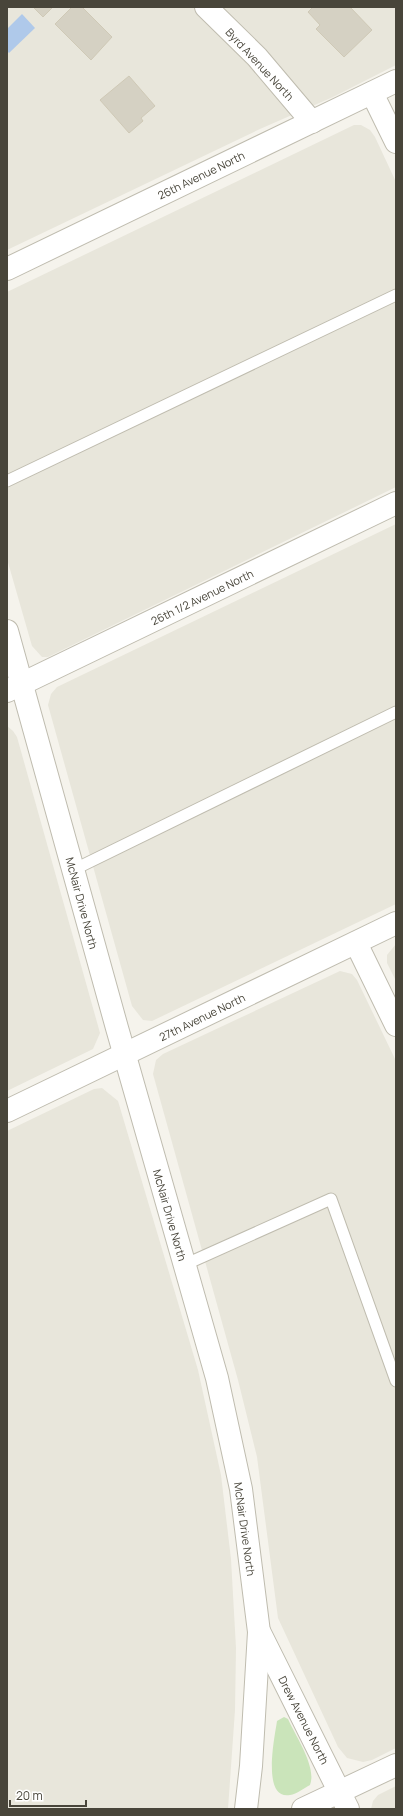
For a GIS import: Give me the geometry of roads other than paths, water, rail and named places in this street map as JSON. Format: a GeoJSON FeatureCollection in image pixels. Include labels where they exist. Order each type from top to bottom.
{"type":"FeatureCollection","features":[{"type":"Feature","properties":{"kind":"street","name":"Byrd Avenue North"},"geometry":{"type":"LineString","coordinates":[[206,7],[257,57],[312,122]]}},
{"type":"Feature","properties":{"kind":"street","name":"26th Avenue North"},"geometry":{"type":"LineString","coordinates":[[7,269],[396,81]]}},
{"type":"Feature","properties":{"kind":"street"},"geometry":{"type":"LineString","coordinates":[[372,93],[396,142]]}},
{"type":"Feature","properties":{"kind":"street","name":"26th 1/2 Avenue North"},"geometry":{"type":"LineString","coordinates":[[14,688],[396,503]]}},
{"type":"Feature","properties":{"kind":"street","name":"McNair Drive North"},"geometry":{"type":"LineString","coordinates":[[7,631],[14,688],[73,870],[184,1266],[217,1378],[241,1489],[260,1632],[251,1766],[246,1809]]}},
{"type":"Feature","properties":{"kind":"street","name":"27th Avenue North"},"geometry":{"type":"LineString","coordinates":[[7,1111],[396,923]]}},
{"type":"Feature","properties":{"kind":"street"},"geometry":{"type":"LineString","coordinates":[[356,943],[396,1025]]}},
{"type":"Feature","properties":{"kind":"street","name":"Drew Avenue North"},"geometry":{"type":"LineString","coordinates":[[260,1632],[344,1800]]}},
{"type":"Feature","properties":{"kind":"street"},"geometry":{"type":"LineString","coordinates":[[303,1809],[344,1800],[396,1765]]}},
{"type":"Feature","properties":{"kind":"lane"},"geometry":{"type":"LineString","coordinates":[[7,481],[396,295]]}},
{"type":"Feature","properties":{"kind":"lane"},"geometry":{"type":"LineString","coordinates":[[73,870],[396,712]]}},
{"type":"Feature","properties":{"kind":"lane"},"geometry":{"type":"LineString","coordinates":[[184,1266],[331,1199],[396,1381]]}},
{"type":"Feature","properties":{"kind":"water"},"geometry":{"type":"Polygon","coordinates":[[[22,14],[35,28],[9,53],[7,51],[7,29],[22,14]]]}}]}
